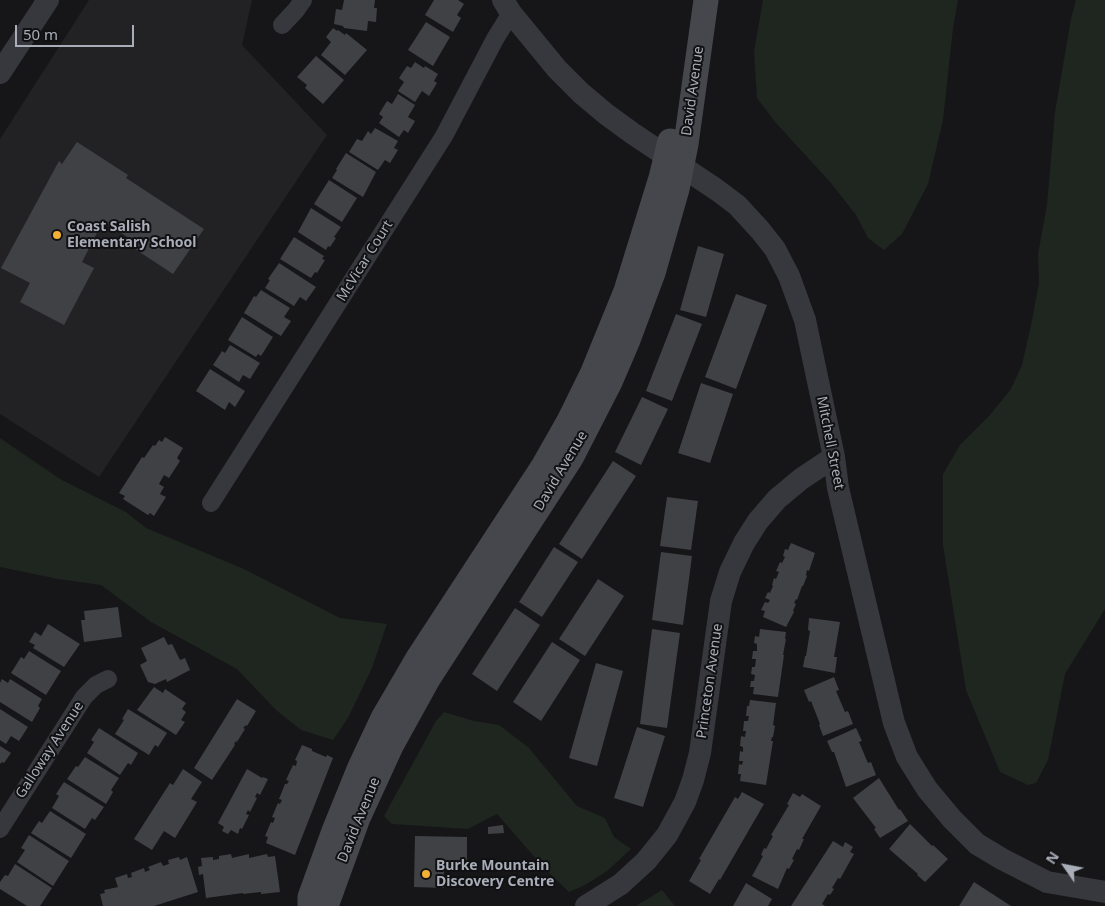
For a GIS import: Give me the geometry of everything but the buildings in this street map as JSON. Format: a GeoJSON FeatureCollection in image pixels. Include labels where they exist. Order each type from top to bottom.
{"type":"FeatureCollection","features":[{"type":"Feature","properties":{"kind":"main road","name":"David Avenue"},"geometry":{"type":"LineString","coordinates":[[326,906],[358,818],[391,746],[428,679],[571,458],[610,382],[628,340],[653,274],[671,212],[690,0]]}},
{"type":"Feature","properties":{"kind":"main road","name":"David Avenue"},"geometry":{"type":"LineString","coordinates":[[310,906],[310,897],[334,831],[360,767],[384,718],[418,658],[544,465],[569,421],[593,372],[626,292],[674,162],[706,0]]}},
{"type":"Feature","properties":{"kind":"street"},"geometry":{"type":"LineString","coordinates":[[0,73],[48,0]]}},
{"type":"Feature","properties":{"kind":"street"},"geometry":{"type":"LineString","coordinates":[[282,25],[303,0]]}},
{"type":"Feature","properties":{"kind":"street","name":"Mitchell Street"},"geometry":{"type":"LineString","coordinates":[[507,7],[557,69],[581,93],[612,119],[737,205],[775,249],[789,276],[805,320],[834,457],[838,488],[894,724],[907,757],[927,789],[952,819],[978,844],[1002,859],[1047,882],[1105,892]]}},
{"type":"Feature","properties":{"kind":"street","name":"McVicar Court"},"geometry":{"type":"LineString","coordinates":[[211,503],[444,136],[495,39],[507,7]]}},
{"type":"Feature","properties":{"kind":"street","name":"Princeton Avenue"},"geometry":{"type":"LineString","coordinates":[[586,906],[620,884],[646,861],[667,835],[685,802],[694,780],[700,753],[721,601],[730,572],[744,543],[758,521],[777,499],[801,479],[834,457]]}},
{"type":"Feature","properties":{"kind":"street","name":"Galloway Avenue"},"geometry":{"type":"LineString","coordinates":[[0,829],[84,697],[96,685],[108,679]]}},
{"type":"Feature","properties":{"kind":"shaded area","name":"Coast Salish Elementary School"},"geometry":{"type":"Polygon","coordinates":[[[89,0],[252,0],[242,45],[327,135],[99,477],[0,414],[0,139],[89,0]]]}},
{"type":"Feature","properties":{"kind":"shaded area"},"geometry":{"type":"Polygon","coordinates":[[[763,0],[958,0],[943,120],[928,184],[902,234],[884,250],[868,238],[856,215],[831,183],[775,122],[757,98],[754,52],[763,0]]]}},
{"type":"Feature","properties":{"kind":"shaded area"},"geometry":{"type":"Polygon","coordinates":[[[1076,0],[1105,0],[1105,609],[1065,674],[1048,760],[1036,783],[1028,785],[1000,772],[966,690],[943,545],[943,474],[960,445],[989,416],[1011,389],[1022,365],[1039,283],[1038,254],[1047,205],[1055,112],[1076,0]]]}},
{"type":"Feature","properties":{"kind":"shaded area"},"geometry":{"type":"Polygon","coordinates":[[[0,438],[60,479],[126,512],[146,528],[244,569],[340,618],[387,624],[372,668],[348,718],[333,740],[301,730],[276,710],[237,669],[151,622],[101,585],[58,579],[0,567],[0,438]]]}},
{"type":"Feature","properties":{"kind":"shaded area"},"geometry":{"type":"Polygon","coordinates":[[[444,712],[474,721],[499,725],[528,747],[577,806],[605,818],[614,837],[631,849],[607,871],[585,885],[569,892],[544,868],[497,814],[468,829],[392,824],[384,816],[436,721],[444,712]]]}},
{"type":"Feature","properties":{"kind":"shaded area"},"geometry":{"type":"Polygon","coordinates":[[[662,890],[675,906],[636,906],[639,904],[662,890]]]}},
{"type":"Feature","properties":{"kind":"place","name":"Coast Salish Elementary School"},"geometry":{"type":"Point","coordinates":[57,235]}},
{"type":"Feature","properties":{"kind":"place","name":"Burke Mountain Discovery Centre"},"geometry":{"type":"Point","coordinates":[426,874]}}]}
